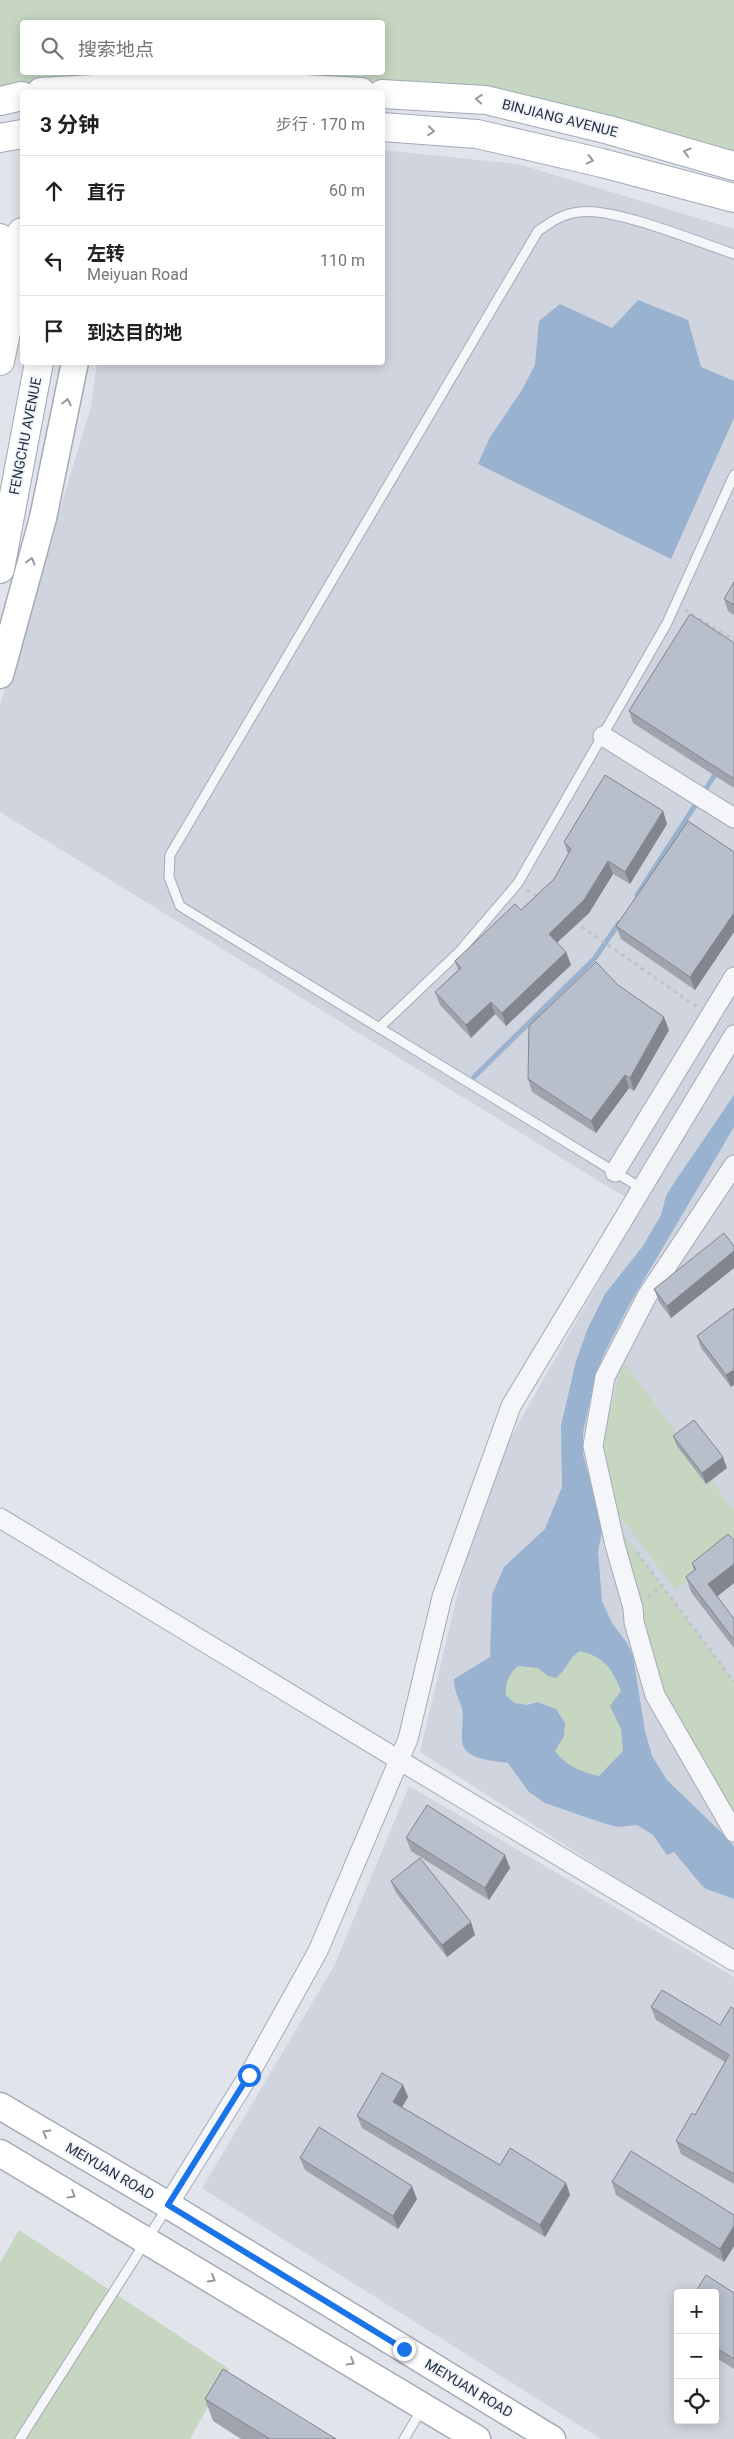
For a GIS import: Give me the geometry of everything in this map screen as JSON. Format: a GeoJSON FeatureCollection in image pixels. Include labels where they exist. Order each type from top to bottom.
{"type":"FeatureCollection","features":[{"type":"Feature","properties":{"kind":"main road"},"geometry":{"type":"LineString","coordinates":[[125,90],[248,86],[323,90]]}},
{"type":"Feature","properties":{"kind":"main road","name":"BINJIANG AVENUE"},"geometry":{"type":"LineString","coordinates":[[385,94],[486,100],[609,130],[734,166]]}},
{"type":"Feature","properties":{"kind":"main road"},"geometry":{"type":"LineString","coordinates":[[0,101],[20,97]]}},
{"type":"Feature","properties":{"kind":"main road"},"geometry":{"type":"LineString","coordinates":[[385,127],[478,134],[602,163],[734,198]]}},
{"type":"Feature","properties":{"kind":"main road"},"geometry":{"type":"LineString","coordinates":[[0,138],[20,134]]}},
{"type":"Feature","properties":{"kind":"main road"},"geometry":{"type":"LineString","coordinates":[[0,238],[16,298]]}},
{"type":"Feature","properties":{"kind":"main road"},"geometry":{"type":"LineString","coordinates":[[0,361],[16,298],[20,254]]}},
{"type":"Feature","properties":{"kind":"main road","name":"FENGCHU AVENUE"},"geometry":{"type":"LineString","coordinates":[[0,569],[38,365]]}},
{"type":"Feature","properties":{"kind":"main road"},"geometry":{"type":"LineString","coordinates":[[0,675],[43,518],[74,365]]}},
{"type":"Feature","properties":{"kind":"main road"},"geometry":{"type":"LineString","coordinates":[[8,646],[12,507]]}},
{"type":"Feature","properties":{"kind":"main road","name":"MEIYUAN ROAD"},"geometry":{"type":"LineString","coordinates":[[0,2106],[168,2205],[552,2439]]}},
{"type":"Feature","properties":{"kind":"main road"},"geometry":{"type":"LineString","coordinates":[[0,2153],[477,2439]]}},
{"type":"Feature","properties":{"kind":"street"},"geometry":{"type":"LineString","coordinates":[[603,736],[734,818]]}},
{"type":"Feature","properties":{"kind":"street"},"geometry":{"type":"LineString","coordinates":[[615,1172],[734,977]]}},
{"type":"Feature","properties":{"kind":"street"},"geometry":{"type":"LineString","coordinates":[[168,2205],[249,2075],[318,1951],[408,1739],[442,1597],[511,1406],[734,1035]]}},
{"type":"Feature","properties":{"kind":"street"},"geometry":{"type":"LineString","coordinates":[[734,1165],[647,1296],[606,1377],[593,1446],[615,1545],[633,1608],[634,1622],[655,1695],[734,1832]]}},
{"type":"Feature","properties":{"kind":"street"},"geometry":{"type":"LineString","coordinates":[[0,1518],[734,1960]]}},
{"type":"Feature","properties":{"kind":"lane"},"geometry":{"type":"LineString","coordinates":[[642,1188],[180,906],[169,877],[170,855],[538,232],[556,218],[580,211],[622,216],[734,254]]}},
{"type":"Feature","properties":{"kind":"lane"},"geometry":{"type":"LineString","coordinates":[[379,1028],[460,951],[518,883],[603,736],[675,604],[734,475]]}},
{"type":"Feature","properties":{"kind":"lane"},"geometry":{"type":"LineString","coordinates":[[20,2439],[148,2240],[168,2205]]}},
{"type":"Feature","properties":{"kind":"lane"},"geometry":{"type":"LineString","coordinates":[[404,2439],[423,2406]]}},
{"type":"Feature","properties":{"kind":"path"},"geometry":{"type":"LineString","coordinates":[[675,604],[734,640]]}},
{"type":"Feature","properties":{"kind":"path"},"geometry":{"type":"LineString","coordinates":[[518,883],[542,899]]}},
{"type":"Feature","properties":{"kind":"path"},"geometry":{"type":"LineString","coordinates":[[572,921],[710,1016]]}},
{"type":"Feature","properties":{"kind":"path"},"geometry":{"type":"LineString","coordinates":[[632,1546],[734,1682]]}},
{"type":"Feature","properties":{"kind":"shaded area"},"geometry":{"type":"Polygon","coordinates":[[[385,150],[518,164],[734,229],[734,1949],[655,1903],[420,1752],[483,1486],[641,1207],[0,812],[0,705],[91,407],[97,365],[385,365],[385,150]]]}},
{"type":"Feature","properties":{"kind":"shaded area"},"geometry":{"type":"Polygon","coordinates":[[[409,1786],[734,1977],[734,2439],[601,2439],[202,2188],[334,1966],[409,1786]]]}},
{"type":"Feature","properties":{"kind":"green space"},"geometry":{"type":"Polygon","coordinates":[[[0,0],[734,0],[734,166],[609,130],[385,94],[385,90],[20,90],[20,101],[0,101],[0,0]]]}},
{"type":"Feature","properties":{"kind":"green space"},"geometry":{"type":"Polygon","coordinates":[[[623,1361],[734,1511],[734,1544],[676,1590],[612,1506],[603,1439],[623,1361]]]}},
{"type":"Feature","properties":{"kind":"green space"},"geometry":{"type":"Polygon","coordinates":[[[608,1514],[734,1682],[734,1832],[655,1695],[608,1514]]]}},
{"type":"Feature","properties":{"kind":"green space"},"geometry":{"type":"Polygon","coordinates":[[[580,1651],[601,1660],[614,1676],[621,1691],[610,1706],[621,1729],[623,1751],[599,1776],[574,1768],[555,1751],[564,1733],[564,1727],[561,1717],[555,1709],[540,1702],[520,1704],[506,1696],[508,1680],[518,1666],[538,1668],[548,1676],[565,1671],[571,1657],[580,1651]]]}},
{"type":"Feature","properties":{"kind":"green space"},"geometry":{"type":"Polygon","coordinates":[[[19,2230],[229,2369],[190,2439],[0,2439],[0,2263],[19,2230]]]}},
{"type":"Feature","properties":{"kind":"water"},"geometry":{"type":"Polygon","coordinates":[[[638,300],[688,320],[701,367],[734,381],[734,418],[671,559],[478,464],[490,437],[522,390],[535,365],[539,321],[560,304],[612,328],[638,300]]]}},
{"type":"Feature","properties":{"kind":"water"},"geometry":{"type":"Polygon","coordinates":[[[734,1095],[734,1127],[629,1305],[603,1356],[595,1378],[583,1433],[583,1455],[599,1513],[602,1532],[598,1551],[602,1601],[612,1623],[627,1643],[633,1656],[645,1731],[652,1756],[667,1780],[734,1847],[734,1899],[704,1888],[674,1852],[667,1855],[653,1835],[637,1825],[618,1827],[545,1803],[529,1792],[508,1763],[480,1758],[468,1752],[462,1741],[462,1709],[454,1683],[454,1679],[490,1657],[492,1595],[504,1567],[545,1529],[562,1487],[561,1426],[576,1361],[588,1328],[605,1294],[643,1246],[661,1215],[666,1196],[734,1095]],[[580,1651],[576,1654],[556,1678],[548,1676],[538,1668],[518,1666],[508,1680],[506,1696],[515,1703],[527,1705],[538,1702],[556,1709],[565,1723],[564,1736],[555,1751],[574,1768],[599,1776],[623,1751],[621,1729],[610,1706],[621,1691],[606,1665],[588,1653],[580,1651]]]}},
{"type":"Feature","properties":{"kind":"building"},"geometry":{"type":"Polygon","coordinates":[[[734,582],[734,605],[724,599],[734,582]]]}},
{"type":"Feature","properties":{"kind":"building"},"geometry":{"type":"Polygon","coordinates":[[[690,614],[734,643],[734,779],[629,711],[690,614]]]}},
{"type":"Feature","properties":{"kind":"building"},"geometry":{"type":"Polygon","coordinates":[[[605,775],[663,811],[625,872],[608,861],[584,900],[549,934],[566,952],[502,1013],[491,1002],[466,1025],[435,992],[461,968],[455,961],[515,904],[521,910],[554,879],[571,849],[564,842],[605,775]]]}},
{"type":"Feature","properties":{"kind":"building"},"geometry":{"type":"Polygon","coordinates":[[[688,821],[734,852],[734,913],[690,977],[616,926],[688,821]]]}},
{"type":"Feature","properties":{"kind":"building"},"geometry":{"type":"Polygon","coordinates":[[[596,962],[618,985],[664,1017],[630,1078],[625,1075],[591,1121],[528,1079],[529,1026],[596,962]]]}},
{"type":"Feature","properties":{"kind":"building"},"geometry":{"type":"Polygon","coordinates":[[[724,1233],[734,1246],[734,1251],[667,1306],[654,1289],[724,1233]]]}},
{"type":"Feature","properties":{"kind":"building"},"geometry":{"type":"Polygon","coordinates":[[[734,1308],[734,1370],[726,1375],[697,1336],[734,1308]]]}},
{"type":"Feature","properties":{"kind":"building"},"geometry":{"type":"Polygon","coordinates":[[[694,1420],[723,1457],[702,1473],[673,1436],[694,1420]]]}},
{"type":"Feature","properties":{"kind":"building"},"geometry":{"type":"Polygon","coordinates":[[[728,1534],[734,1540],[734,1564],[708,1584],[734,1619],[734,1640],[686,1577],[696,1569],[692,1563],[728,1534]]]}},
{"type":"Feature","properties":{"kind":"building"},"geometry":{"type":"Polygon","coordinates":[[[427,1805],[505,1855],[485,1888],[406,1838],[427,1805]]]}},
{"type":"Feature","properties":{"kind":"building"},"geometry":{"type":"Polygon","coordinates":[[[420,1858],[471,1922],[442,1945],[391,1881],[420,1858]]]}},
{"type":"Feature","properties":{"kind":"building"},"geometry":{"type":"Polygon","coordinates":[[[662,1990],[720,2025],[731,2007],[734,2009],[734,2174],[676,2141],[692,2113],[695,2115],[729,2055],[651,2007],[662,1990]]]}},
{"type":"Feature","properties":{"kind":"building"},"geometry":{"type":"Polygon","coordinates":[[[382,2073],[403,2085],[393,2102],[500,2165],[510,2148],[566,2183],[540,2225],[357,2116],[382,2073]]]}},
{"type":"Feature","properties":{"kind":"building"},"geometry":{"type":"Polygon","coordinates":[[[319,2127],[412,2186],[393,2216],[300,2158],[319,2127]]]}},
{"type":"Feature","properties":{"kind":"building"},"geometry":{"type":"Polygon","coordinates":[[[631,2151],[734,2215],[734,2226],[720,2249],[612,2182],[631,2151]]]}},
{"type":"Feature","properties":{"kind":"building"},"geometry":{"type":"Polygon","coordinates":[[[706,2275],[734,2293],[734,2359],[719,2350],[719,2289],[697,2289],[706,2275]]]}},
{"type":"Feature","properties":{"kind":"building"},"geometry":{"type":"Polygon","coordinates":[[[223,2369],[336,2439],[270,2439],[205,2399],[223,2369]]]}},
{"type":"Feature","properties":{"kind":"waterway"},"geometry":{"type":"LineString","coordinates":[[637,895],[718,770]]}},
{"type":"Feature","properties":{"kind":"waterway"},"geometry":{"type":"LineString","coordinates":[[474,1077],[595,958],[619,923]]}},
{"type":"Feature","properties":{"kind":"route"},"geometry":{"type":"LineString","coordinates":[[249,2075],[168,2205],[404,2349]]}}]}
